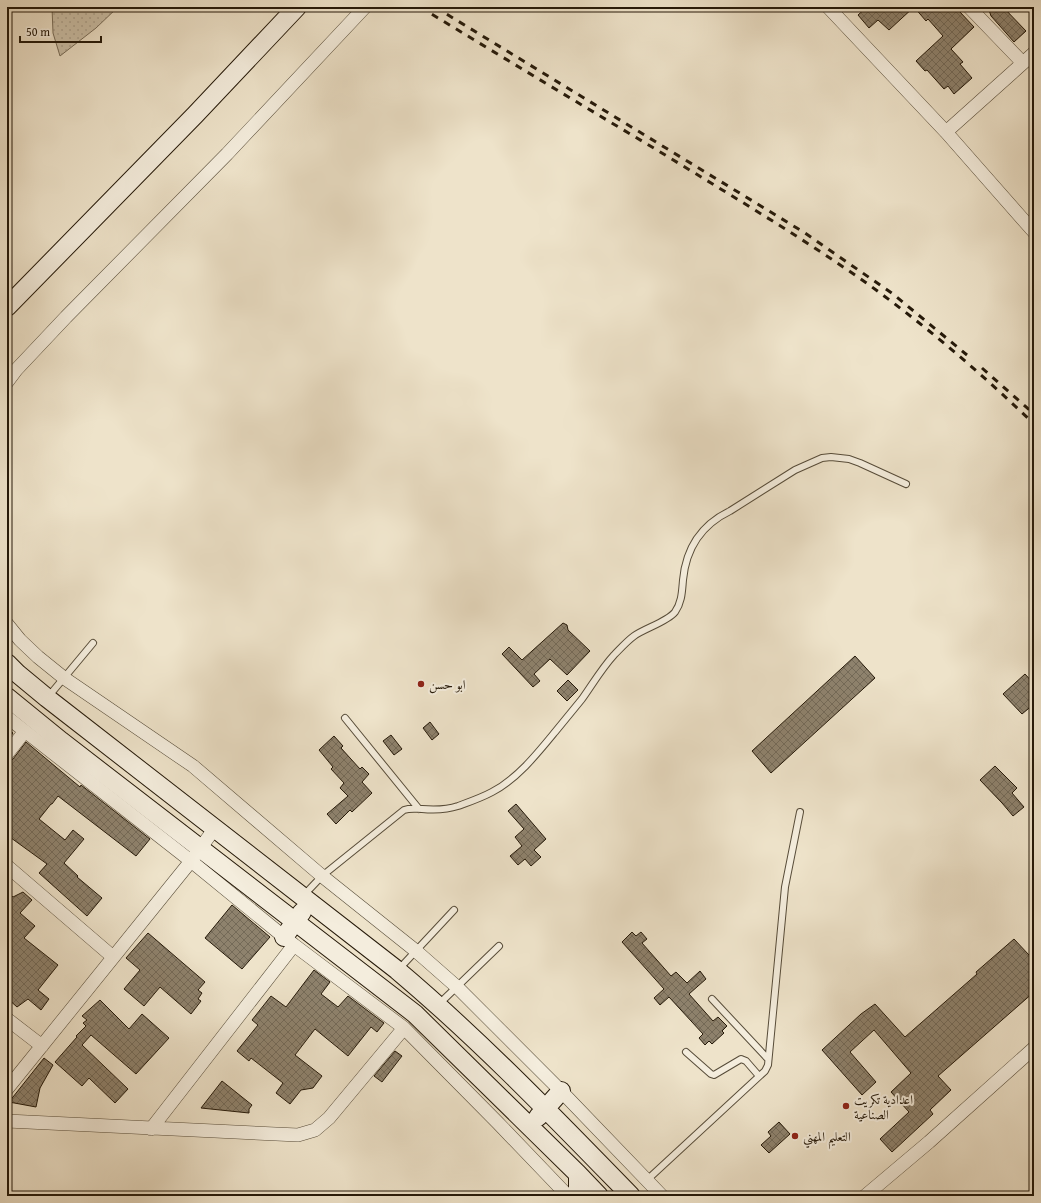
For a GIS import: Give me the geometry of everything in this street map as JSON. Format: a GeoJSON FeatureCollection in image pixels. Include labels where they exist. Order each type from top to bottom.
{"type":"FeatureCollection","features":[{"type":"Feature","properties":{"kind":"main road"},"geometry":{"type":"LineString","coordinates":[[7,307],[195,115],[297,7]]}},
{"type":"Feature","properties":{"kind":"main road"},"geometry":{"type":"LineString","coordinates":[[7,663],[47,698],[398,970],[438,1005],[546,1109],[630,1196]]}},
{"type":"Feature","properties":{"kind":"main road"},"geometry":{"type":"LineString","coordinates":[[7,697],[57,747],[196,855],[295,922],[415,1014],[530,1126],[599,1196]]}},
{"type":"Feature","properties":{"kind":"main road"},"geometry":{"type":"LineString","coordinates":[[57,747],[77,720]]}},
{"type":"Feature","properties":{"kind":"main road"},"geometry":{"type":"LineString","coordinates":[[289,941],[295,922],[306,899]]}},
{"type":"Feature","properties":{"kind":"main road"},"geometry":{"type":"LineString","coordinates":[[530,1126],[561,1091]]}},
{"type":"Feature","properties":{"kind":"main road"},"geometry":{"type":"LineString","coordinates":[[578,1174],[578,1196]]}},
{"type":"Feature","properties":{"kind":"street"},"geometry":{"type":"LineString","coordinates":[[7,382],[16,370],[66,317],[227,154],[365,7]]}},
{"type":"Feature","properties":{"kind":"street"},"geometry":{"type":"LineString","coordinates":[[828,7],[946,132],[1034,232]]}},
{"type":"Feature","properties":{"kind":"street"},"geometry":{"type":"LineString","coordinates":[[969,7],[1023,63]]}},
{"type":"Feature","properties":{"kind":"street"},"geometry":{"type":"LineString","coordinates":[[946,132],[1034,53]]}},
{"type":"Feature","properties":{"kind":"street"},"geometry":{"type":"LineString","coordinates":[[7,624],[20,640],[64,678],[193,766],[322,876],[416,951],[457,987],[561,1091],[662,1196]]}},
{"type":"Feature","properties":{"kind":"street"},"geometry":{"type":"LineString","coordinates":[[7,717],[25,731],[57,747]]}},
{"type":"Feature","properties":{"kind":"street"},"geometry":{"type":"LineString","coordinates":[[7,754],[25,731]]}},
{"type":"Feature","properties":{"kind":"street"},"geometry":{"type":"LineString","coordinates":[[7,1089],[196,855],[215,828]]}},
{"type":"Feature","properties":{"kind":"street"},"geometry":{"type":"LineString","coordinates":[[196,855],[289,941],[404,1028],[568,1196]]}},
{"type":"Feature","properties":{"kind":"street"},"geometry":{"type":"LineString","coordinates":[[7,866],[113,957]]}},
{"type":"Feature","properties":{"kind":"street"},"geometry":{"type":"LineString","coordinates":[[151,1129],[289,941]]}},
{"type":"Feature","properties":{"kind":"street"},"geometry":{"type":"LineString","coordinates":[[7,1019],[42,1046]]}},
{"type":"Feature","properties":{"kind":"street"},"geometry":{"type":"LineString","coordinates":[[7,1121],[298,1135],[315,1130],[330,1118],[404,1028]]}},
{"type":"Feature","properties":{"kind":"street"},"geometry":{"type":"LineString","coordinates":[[865,1196],[929,1142],[1034,1048]]}},
{"type":"Feature","properties":{"kind":"lane"},"geometry":{"type":"LineString","coordinates":[[306,899],[322,876],[404,810],[448,809],[457,807],[492,792],[515,776],[539,751],[577,705],[613,656],[633,636],[667,619],[674,613],[682,598],[685,562],[688,552],[701,533],[712,522],[795,470],[822,458],[831,457],[860,462],[906,484]]}},
{"type":"Feature","properties":{"kind":"lane"},"geometry":{"type":"LineString","coordinates":[[47,698],[93,644]]}},
{"type":"Feature","properties":{"kind":"lane"},"geometry":{"type":"LineString","coordinates":[[345,718],[419,809]]}},
{"type":"Feature","properties":{"kind":"lane"},"geometry":{"type":"LineString","coordinates":[[647,1180],[765,1071],[768,1065],[785,887],[800,812]]}},
{"type":"Feature","properties":{"kind":"lane"},"geometry":{"type":"LineString","coordinates":[[398,970],[454,910]]}},
{"type":"Feature","properties":{"kind":"lane"},"geometry":{"type":"LineString","coordinates":[[438,1005],[499,946]]}},
{"type":"Feature","properties":{"kind":"lane"},"geometry":{"type":"LineString","coordinates":[[712,999],[768,1060]]}},
{"type":"Feature","properties":{"kind":"lane"},"geometry":{"type":"LineString","coordinates":[[686,1052],[714,1075],[741,1059],[746,1061],[759,1076]]}},
{"type":"Feature","properties":{"kind":"shaded area"},"geometry":{"type":"Polygon","coordinates":[[[52,7],[118,7],[96,28],[60,56],[53,33],[52,7]]]}},
{"type":"Feature","properties":{"kind":"building"},"geometry":{"type":"Polygon","coordinates":[[[867,7],[914,7],[889,30],[878,20],[869,28],[858,15],[867,7]]]}},
{"type":"Feature","properties":{"kind":"building"},"geometry":{"type":"Polygon","coordinates":[[[914,7],[961,7],[962,10],[960,12],[974,27],[951,49],[963,62],[960,64],[972,78],[954,94],[948,86],[944,89],[927,70],[925,71],[916,61],[943,36],[928,19],[926,21],[914,7]]]}},
{"type":"Feature","properties":{"kind":"building"},"geometry":{"type":"Polygon","coordinates":[[[988,7],[1003,7],[1026,31],[1014,42],[991,16],[988,7]]]}},
{"type":"Feature","properties":{"kind":"building"},"geometry":{"type":"Polygon","coordinates":[[[563,623],[567,625],[568,630],[590,651],[567,675],[550,659],[534,674],[540,681],[533,687],[502,654],[509,647],[522,660],[563,623]]]}},
{"type":"Feature","properties":{"kind":"building"},"geometry":{"type":"Polygon","coordinates":[[[855,656],[875,678],[771,773],[752,751],[855,656]]]}},
{"type":"Feature","properties":{"kind":"building"},"geometry":{"type":"Polygon","coordinates":[[[1025,674],[1034,684],[1034,697],[1030,700],[1034,704],[1022,714],[1003,694],[1025,674]]]}},
{"type":"Feature","properties":{"kind":"building"},"geometry":{"type":"Polygon","coordinates":[[[568,680],[578,690],[567,701],[557,691],[568,680]]]}},
{"type":"Feature","properties":{"kind":"building"},"geometry":{"type":"Polygon","coordinates":[[[430,722],[439,734],[432,740],[423,728],[430,722]]]}},
{"type":"Feature","properties":{"kind":"building"},"geometry":{"type":"Polygon","coordinates":[[[7,728],[13,733],[7,741],[7,728]]]}},
{"type":"Feature","properties":{"kind":"building"},"geometry":{"type":"Polygon","coordinates":[[[391,735],[402,749],[394,755],[383,741],[391,735]]]}},
{"type":"Feature","properties":{"kind":"building"},"geometry":{"type":"Polygon","coordinates":[[[334,736],[343,746],[341,748],[360,769],[362,767],[369,774],[362,782],[372,793],[352,812],[350,810],[336,824],[327,814],[348,796],[340,788],[344,783],[331,769],[333,767],[319,750],[334,736]]]}},
{"type":"Feature","properties":{"kind":"building"},"geometry":{"type":"Polygon","coordinates":[[[26,742],[80,787],[81,785],[150,839],[136,856],[58,796],[51,804],[39,819],[65,840],[73,830],[84,839],[64,863],[78,876],[77,877],[102,898],[87,916],[39,873],[47,864],[7,835],[7,762],[13,759],[26,742]]]}},
{"type":"Feature","properties":{"kind":"building"},"geometry":{"type":"Polygon","coordinates":[[[995,766],[1017,788],[1012,793],[1024,807],[1013,816],[980,780],[995,766]]]}},
{"type":"Feature","properties":{"kind":"building"},"geometry":{"type":"Polygon","coordinates":[[[516,804],[546,839],[534,850],[541,857],[531,866],[525,859],[518,865],[510,856],[522,846],[515,837],[524,829],[508,811],[516,804]]]}},
{"type":"Feature","properties":{"kind":"building"},"geometry":{"type":"Polygon","coordinates":[[[7,892],[13,897],[23,892],[32,900],[20,913],[35,926],[24,938],[58,965],[38,990],[49,999],[41,1010],[28,999],[17,1007],[7,998],[7,892]]]}},
{"type":"Feature","properties":{"kind":"building"},"geometry":{"type":"Polygon","coordinates":[[[232,905],[270,937],[242,969],[205,938],[232,905]]]}},
{"type":"Feature","properties":{"kind":"building"},"geometry":{"type":"Polygon","coordinates":[[[632,932],[636,936],[641,932],[647,939],[642,943],[671,976],[676,972],[687,983],[700,971],[706,979],[689,994],[713,1021],[718,1017],[727,1026],[722,1031],[724,1033],[712,1044],[709,1041],[705,1045],[699,1038],[703,1034],[669,997],[660,1005],[654,998],[664,989],[622,942],[632,932]]]}},
{"type":"Feature","properties":{"kind":"building"},"geometry":{"type":"Polygon","coordinates":[[[148,933],[205,982],[198,990],[202,993],[198,999],[201,1001],[191,1014],[160,987],[144,1006],[124,989],[140,970],[126,958],[148,933]]]}},
{"type":"Feature","properties":{"kind":"building"},"geometry":{"type":"Polygon","coordinates":[[[1014,939],[1029,955],[1034,950],[1034,992],[938,1076],[951,1090],[930,1110],[933,1114],[892,1152],[880,1139],[909,1112],[891,1092],[911,1073],[874,1030],[850,1052],[876,1082],[862,1095],[822,1050],[861,1014],[875,1004],[905,1037],[977,974],[976,972],[1014,939]]]}},
{"type":"Feature","properties":{"kind":"building"},"geometry":{"type":"Polygon","coordinates":[[[314,970],[330,982],[321,994],[338,1007],[348,996],[384,1023],[377,1032],[371,1027],[348,1056],[315,1029],[295,1055],[322,1076],[313,1088],[301,1090],[290,1104],[276,1093],[283,1083],[251,1058],[249,1061],[237,1051],[258,1025],[252,1020],[271,996],[286,1007],[314,970]]]}},
{"type":"Feature","properties":{"kind":"building"},"geometry":{"type":"Polygon","coordinates":[[[100,1000],[129,1029],[142,1014],[169,1038],[136,1074],[91,1035],[82,1045],[128,1089],[115,1103],[89,1078],[82,1086],[55,1062],[86,1026],[83,1023],[87,1020],[82,1016],[100,1000]]]}},
{"type":"Feature","properties":{"kind":"building"},"geometry":{"type":"Polygon","coordinates":[[[395,1051],[402,1056],[382,1082],[374,1076],[395,1051]]]}},
{"type":"Feature","properties":{"kind":"building"},"geometry":{"type":"Polygon","coordinates":[[[44,1058],[53,1065],[40,1088],[36,1107],[9,1102],[44,1058]]]}},
{"type":"Feature","properties":{"kind":"building"},"geometry":{"type":"Polygon","coordinates":[[[222,1081],[252,1105],[249,1109],[249,1113],[201,1108],[222,1081]]]}},
{"type":"Feature","properties":{"kind":"building"},"geometry":{"type":"Polygon","coordinates":[[[779,1122],[790,1134],[769,1153],[761,1145],[771,1136],[768,1132],[779,1122]]]}},
{"type":"Feature","properties":{"kind":"railway"},"geometry":{"type":"LineString","coordinates":[[420,7],[736,198],[840,265],[887,298],[931,332],[994,386],[1034,424]]}},
{"type":"Feature","properties":{"kind":"railway"},"geometry":{"type":"LineString","coordinates":[[435,7],[805,233],[893,294],[967,355]]}},
{"type":"Feature","properties":{"kind":"railway"},"geometry":{"type":"LineString","coordinates":[[982,368],[1034,414]]}},
{"type":"Feature","properties":{"kind":"place","name":"ابو حسن"},"geometry":{"type":"Point","coordinates":[421,684]}},
{"type":"Feature","properties":{"kind":"place","name":"اعدادية تكريت الصناعية"},"geometry":{"type":"Point","coordinates":[846,1106]}},
{"type":"Feature","properties":{"kind":"place","name":"التعليم المهني"},"geometry":{"type":"Point","coordinates":[795,1136]}}]}
